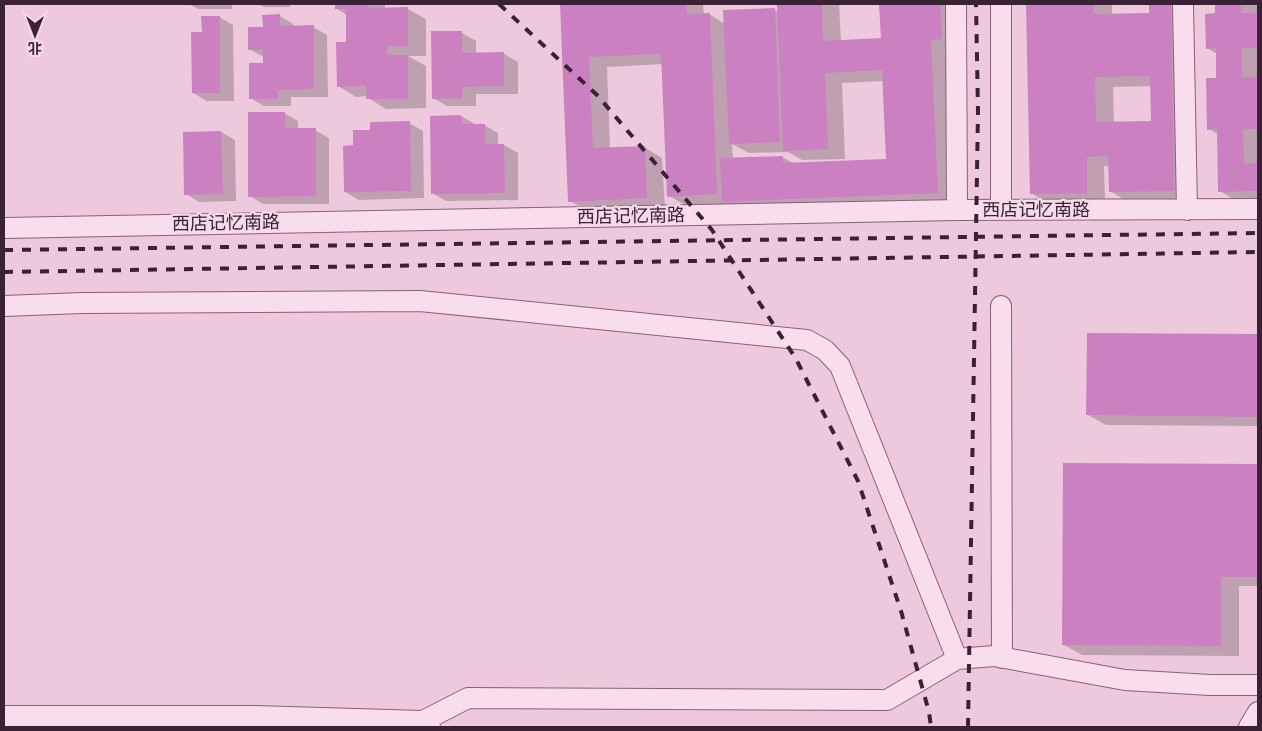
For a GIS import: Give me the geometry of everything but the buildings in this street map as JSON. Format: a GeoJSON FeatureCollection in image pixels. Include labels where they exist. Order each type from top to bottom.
{"type":"FeatureCollection","features":[{"type":"Feature","properties":{"kind":"street"},"geometry":{"type":"LineString","coordinates":[[956,4],[957,210]]}},
{"type":"Feature","properties":{"kind":"street"},"geometry":{"type":"LineString","coordinates":[[1001,4],[1002,209]]}},
{"type":"Feature","properties":{"kind":"street"},"geometry":{"type":"LineString","coordinates":[[1183,4],[1186,210]]}},
{"type":"Feature","properties":{"kind":"street","name":"西店记忆南路"},"geometry":{"type":"LineString","coordinates":[[4,228],[1002,209],[1258,210]]}},
{"type":"Feature","properties":{"kind":"street"},"geometry":{"type":"LineString","coordinates":[[4,306],[82,303],[420,301],[807,340],[825,350],[840,366],[957,660]]}},
{"type":"Feature","properties":{"kind":"street"},"geometry":{"type":"LineString","coordinates":[[1001,306],[1002,658]]}},
{"type":"Feature","properties":{"kind":"street"},"geometry":{"type":"LineString","coordinates":[[4,716],[426,724],[468,698],[887,700],[957,660],[994,656],[1125,680],[1210,685],[1258,685]]}},
{"type":"Feature","properties":{"kind":"street"},"geometry":{"type":"LineString","coordinates":[[1249,727],[1258,712]]}},
{"type":"Feature","properties":{"kind":"railway"},"geometry":{"type":"LineString","coordinates":[[499,4],[597,95],[712,230],[796,359],[858,481],[901,611],[929,712],[931,727]]}},
{"type":"Feature","properties":{"kind":"railway"},"geometry":{"type":"LineString","coordinates":[[968,727],[978,111],[976,4]]}},
{"type":"Feature","properties":{"kind":"railway"},"geometry":{"type":"LineString","coordinates":[[4,250],[1258,233]]}},
{"type":"Feature","properties":{"kind":"railway"},"geometry":{"type":"LineString","coordinates":[[4,272],[1258,252]]}}]}
